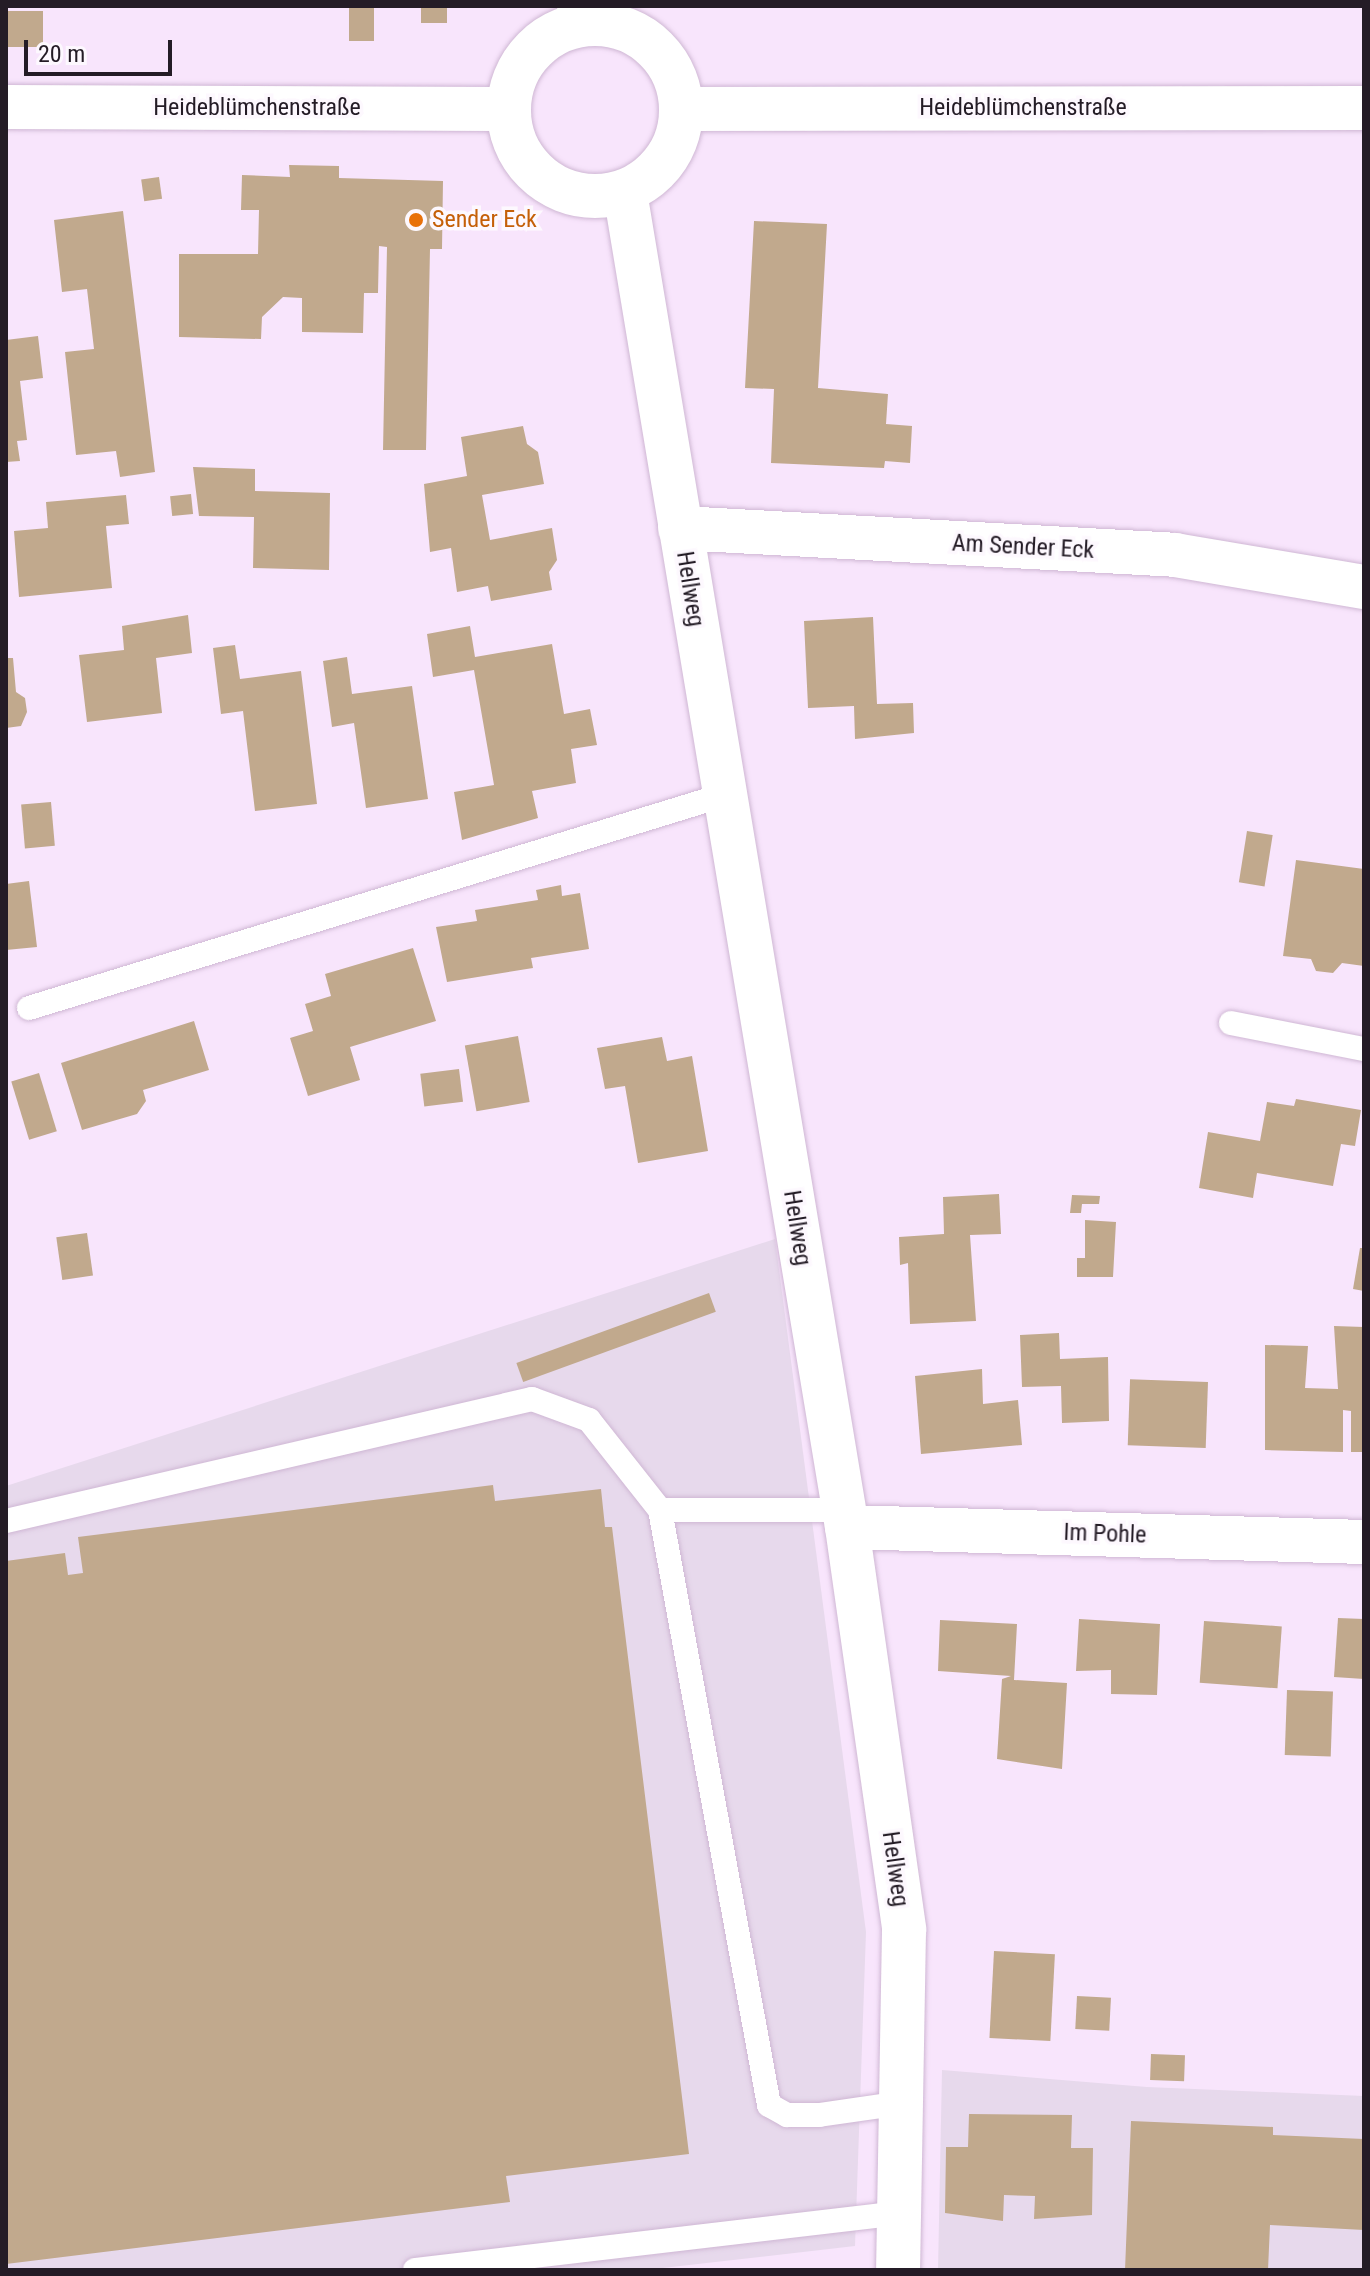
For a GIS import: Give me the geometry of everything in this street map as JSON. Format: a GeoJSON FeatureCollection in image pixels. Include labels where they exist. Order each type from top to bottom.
{"type":"FeatureCollection","features":[{"type":"Feature","properties":{"kind":"street"},"geometry":{"type":"LineString","coordinates":[[580,15],[639,35],[662,54],[677,79],[683,109],[679,135],[667,159],[648,179],[625,192],[597,197],[570,193],[545,181],[525,161],[513,137],[508,109],[515,80],[530,54],[580,15]]}},
{"type":"Feature","properties":{"kind":"street","name":"Heideblümchenstraße"},"geometry":{"type":"LineString","coordinates":[[6,107],[508,109]]}},
{"type":"Feature","properties":{"kind":"street","name":"Heideblümchenstraße"},"geometry":{"type":"LineString","coordinates":[[683,109],[1364,108]]}},
{"type":"Feature","properties":{"kind":"street","name":"Hellweg"},"geometry":{"type":"LineString","coordinates":[[625,192],[845,1519],[904,1930],[898,2270]]}},
{"type":"Feature","properties":{"kind":"street","name":"Am Sender Eck"},"geometry":{"type":"LineString","coordinates":[[680,528],[1175,555],[1364,587]]}},
{"type":"Feature","properties":{"kind":"street","name":"Im Pohle"},"geometry":{"type":"LineString","coordinates":[[845,1519],[1364,1542]]}},
{"type":"Feature","properties":{"kind":"lane"},"geometry":{"type":"LineString","coordinates":[[29,1008],[724,795]]}},
{"type":"Feature","properties":{"kind":"lane"},"geometry":{"type":"LineString","coordinates":[[1231,1023],[1364,1049]]}},
{"type":"Feature","properties":{"kind":"lane"},"geometry":{"type":"LineString","coordinates":[[6,1521],[532,1399],[589,1420],[660,1510],[769,2105],[787,2115],[819,2115],[901,2103]]}},
{"type":"Feature","properties":{"kind":"lane"},"geometry":{"type":"LineString","coordinates":[[660,1510],[845,1519]]}},
{"type":"Feature","properties":{"kind":"lane"},"geometry":{"type":"LineString","coordinates":[[415,2270],[899,2213]]}},
{"type":"Feature","properties":{"kind":"shaded area"},"geometry":{"type":"Polygon","coordinates":[[[775,1239],[866,1932],[855,2246],[645,2270],[6,2270],[6,1486],[775,1239]]]}},
{"type":"Feature","properties":{"kind":"shaded area"},"geometry":{"type":"Polygon","coordinates":[[[942,2070],[1147,2087],[1364,2096],[1364,2270],[938,2270],[942,2070]]]}},
{"type":"Feature","properties":{"kind":"building"},"geometry":{"type":"Polygon","coordinates":[[[349,6],[374,6],[374,41],[349,41],[349,6]]]}},
{"type":"Feature","properties":{"kind":"building"},"geometry":{"type":"Polygon","coordinates":[[[421,6],[447,6],[447,23],[421,23],[421,6]]]}},
{"type":"Feature","properties":{"kind":"building"},"geometry":{"type":"Polygon","coordinates":[[[6,11],[43,11],[43,47],[6,47],[6,11]]]}},
{"type":"Feature","properties":{"kind":"building"},"geometry":{"type":"Polygon","coordinates":[[[289,165],[339,166],[339,178],[443,181],[442,249],[430,249],[426,450],[383,450],[387,247],[379,246],[378,293],[364,293],[363,333],[302,332],[302,298],[283,297],[262,317],[261,339],[179,337],[179,254],[258,254],[259,210],[241,210],[242,175],[290,177],[289,165]]]}},
{"type":"Feature","properties":{"kind":"building"},"geometry":{"type":"Polygon","coordinates":[[[159,177],[162,199],[144,201],[141,180],[159,177]]]}},
{"type":"Feature","properties":{"kind":"building"},"geometry":{"type":"Polygon","coordinates":[[[123,211],[155,472],[120,477],[116,451],[76,455],[65,352],[94,349],[87,289],[62,292],[54,220],[123,211]]]}},
{"type":"Feature","properties":{"kind":"building"},"geometry":{"type":"Polygon","coordinates":[[[754,221],[827,224],[818,388],[888,394],[886,424],[912,426],[910,463],[885,461],[884,468],[771,463],[774,389],[745,388],[754,221]]]}},
{"type":"Feature","properties":{"kind":"building"},"geometry":{"type":"Polygon","coordinates":[[[38,336],[43,378],[20,381],[27,440],[17,441],[20,461],[6,462],[6,340],[38,336]]]}},
{"type":"Feature","properties":{"kind":"building"},"geometry":{"type":"Polygon","coordinates":[[[523,426],[527,444],[538,452],[544,484],[482,495],[490,540],[552,528],[557,560],[549,572],[552,590],[491,601],[488,586],[457,592],[451,548],[430,552],[424,484],[467,476],[461,437],[523,426]]]}},
{"type":"Feature","properties":{"kind":"building"},"geometry":{"type":"Polygon","coordinates":[[[193,467],[255,469],[255,491],[330,493],[329,570],[253,568],[254,517],[199,516],[193,467]]]}},
{"type":"Feature","properties":{"kind":"building"},"geometry":{"type":"Polygon","coordinates":[[[191,494],[193,514],[172,516],[170,496],[191,494]]]}},
{"type":"Feature","properties":{"kind":"building"},"geometry":{"type":"Polygon","coordinates":[[[126,495],[129,524],[106,526],[112,588],[19,597],[14,531],[48,528],[46,502],[126,495]]]}},
{"type":"Feature","properties":{"kind":"building"},"geometry":{"type":"Polygon","coordinates":[[[188,615],[192,653],[156,658],[162,713],[87,722],[79,655],[124,650],[122,626],[188,615]]]}},
{"type":"Feature","properties":{"kind":"building"},"geometry":{"type":"Polygon","coordinates":[[[873,617],[877,704],[913,703],[914,733],[855,739],[854,706],[808,708],[804,621],[873,617]]]}},
{"type":"Feature","properties":{"kind":"building"},"geometry":{"type":"Polygon","coordinates":[[[470,626],[475,657],[552,644],[564,714],[590,709],[597,745],[571,749],[576,783],[532,791],[538,818],[462,840],[454,792],[494,785],[474,670],[433,677],[427,634],[470,626]]]}},
{"type":"Feature","properties":{"kind":"building"},"geometry":{"type":"Polygon","coordinates":[[[235,645],[240,679],[301,671],[317,804],[255,811],[243,711],[221,714],[213,648],[235,645]]]}},
{"type":"Feature","properties":{"kind":"building"},"geometry":{"type":"Polygon","coordinates":[[[347,657],[352,694],[412,686],[428,799],[366,808],[354,723],[332,727],[323,661],[347,657]]]}},
{"type":"Feature","properties":{"kind":"building"},"geometry":{"type":"Polygon","coordinates":[[[6,658],[13,658],[16,692],[25,698],[27,712],[21,726],[6,728],[6,658]]]}},
{"type":"Feature","properties":{"kind":"building"},"geometry":{"type":"Polygon","coordinates":[[[51,802],[55,846],[25,848],[21,805],[51,802]]]}},
{"type":"Feature","properties":{"kind":"building"},"geometry":{"type":"Polygon","coordinates":[[[1247,831],[1273,835],[1265,886],[1239,882],[1247,831]]]}},
{"type":"Feature","properties":{"kind":"building"},"geometry":{"type":"Polygon","coordinates":[[[1296,860],[1364,869],[1364,966],[1342,963],[1333,973],[1316,971],[1311,959],[1283,956],[1296,860]]]}},
{"type":"Feature","properties":{"kind":"building"},"geometry":{"type":"Polygon","coordinates":[[[29,881],[37,947],[6,950],[6,884],[29,881]]]}},
{"type":"Feature","properties":{"kind":"building"},"geometry":{"type":"Polygon","coordinates":[[[561,885],[562,896],[580,893],[589,949],[531,958],[533,968],[447,982],[436,927],[477,921],[475,910],[538,900],[536,890],[561,885]]]}},
{"type":"Feature","properties":{"kind":"building"},"geometry":{"type":"Polygon","coordinates":[[[413,948],[436,1021],[350,1047],[360,1080],[308,1096],[290,1038],[313,1031],[305,1004],[331,996],[325,974],[413,948]]]}},
{"type":"Feature","properties":{"kind":"building"},"geometry":{"type":"Polygon","coordinates":[[[194,1021],[209,1070],[143,1090],[146,1101],[137,1114],[82,1130],[61,1063],[194,1021]]]}},
{"type":"Feature","properties":{"kind":"building"},"geometry":{"type":"Polygon","coordinates":[[[518,1036],[530,1102],[476,1111],[465,1045],[518,1036]]]}},
{"type":"Feature","properties":{"kind":"building"},"geometry":{"type":"Polygon","coordinates":[[[662,1037],[667,1061],[692,1056],[708,1151],[638,1163],[625,1086],[605,1089],[597,1048],[662,1037]]]}},
{"type":"Feature","properties":{"kind":"building"},"geometry":{"type":"Polygon","coordinates":[[[459,1069],[463,1102],[424,1107],[420,1074],[459,1069]]]}},
{"type":"Feature","properties":{"kind":"building"},"geometry":{"type":"Polygon","coordinates":[[[39,1073],[57,1131],[29,1140],[11,1081],[39,1073]]]}},
{"type":"Feature","properties":{"kind":"building"},"geometry":{"type":"Polygon","coordinates":[[[1296,1099],[1361,1110],[1355,1146],[1341,1144],[1333,1186],[1257,1173],[1253,1198],[1199,1188],[1208,1132],[1260,1141],[1267,1102],[1294,1106],[1296,1099]]]}},
{"type":"Feature","properties":{"kind":"building"},"geometry":{"type":"Polygon","coordinates":[[[999,1194],[1001,1234],[970,1235],[976,1321],[910,1324],[908,1263],[900,1265],[899,1237],[944,1234],[943,1197],[999,1194]]]}},
{"type":"Feature","properties":{"kind":"building"},"geometry":{"type":"Polygon","coordinates":[[[1072,1195],[1100,1196],[1099,1204],[1082,1204],[1081,1213],[1070,1213],[1072,1195]]]}},
{"type":"Feature","properties":{"kind":"building"},"geometry":{"type":"Polygon","coordinates":[[[1085,1220],[1116,1222],[1113,1277],[1077,1277],[1077,1258],[1085,1258],[1085,1220]]]}},
{"type":"Feature","properties":{"kind":"building"},"geometry":{"type":"Polygon","coordinates":[[[87,1233],[93,1276],[62,1280],[56,1237],[87,1233]]]}},
{"type":"Feature","properties":{"kind":"building"},"geometry":{"type":"Polygon","coordinates":[[[1360,1248],[1364,1248],[1364,1291],[1353,1289],[1360,1248]]]}},
{"type":"Feature","properties":{"kind":"building"},"geometry":{"type":"Polygon","coordinates":[[[709,1293],[716,1312],[523,1382],[516,1363],[709,1293]]]}},
{"type":"Feature","properties":{"kind":"building"},"geometry":{"type":"Polygon","coordinates":[[[1334,1326],[1364,1327],[1364,1452],[1351,1452],[1351,1411],[1343,1410],[1343,1452],[1265,1450],[1265,1345],[1308,1346],[1305,1388],[1338,1389],[1334,1326]]]}},
{"type":"Feature","properties":{"kind":"building"},"geometry":{"type":"Polygon","coordinates":[[[1059,1333],[1060,1359],[1108,1357],[1109,1421],[1062,1423],[1061,1386],[1022,1387],[1020,1335],[1059,1333]]]}},
{"type":"Feature","properties":{"kind":"building"},"geometry":{"type":"Polygon","coordinates":[[[982,1369],[983,1404],[1018,1400],[1022,1445],[921,1454],[915,1376],[982,1369]]]}},
{"type":"Feature","properties":{"kind":"building"},"geometry":{"type":"Polygon","coordinates":[[[1130,1379],[1208,1382],[1206,1448],[1128,1445],[1130,1379]]]}},
{"type":"Feature","properties":{"kind":"building"},"geometry":{"type":"Polygon","coordinates":[[[493,1485],[495,1501],[601,1489],[605,1527],[612,1527],[689,2154],[506,2176],[510,2202],[6,2264],[6,1561],[65,1553],[68,1575],[83,1573],[78,1537],[493,1485]]]}},
{"type":"Feature","properties":{"kind":"building"},"geometry":{"type":"Polygon","coordinates":[[[1338,1618],[1364,1619],[1364,1679],[1334,1677],[1338,1618]]]}},
{"type":"Feature","properties":{"kind":"building"},"geometry":{"type":"Polygon","coordinates":[[[1079,1619],[1160,1624],[1157,1695],[1111,1694],[1111,1670],[1076,1671],[1079,1619]]]}},
{"type":"Feature","properties":{"kind":"building"},"geometry":{"type":"Polygon","coordinates":[[[940,1620],[1017,1624],[1014,1680],[1067,1683],[1062,1769],[997,1759],[1002,1679],[1011,1676],[938,1671],[940,1620]]]}},
{"type":"Feature","properties":{"kind":"building"},"geometry":{"type":"Polygon","coordinates":[[[1204,1621],[1282,1626],[1277,1688],[1200,1683],[1204,1621]]]}},
{"type":"Feature","properties":{"kind":"building"},"geometry":{"type":"Polygon","coordinates":[[[1287,1690],[1333,1692],[1331,1757],[1285,1755],[1287,1690]]]}},
{"type":"Feature","properties":{"kind":"building"},"geometry":{"type":"Polygon","coordinates":[[[994,1951],[1055,1954],[1050,2041],[989,2038],[994,1951]]]}},
{"type":"Feature","properties":{"kind":"building"},"geometry":{"type":"Polygon","coordinates":[[[1077,1996],[1111,1998],[1109,2031],[1075,2029],[1077,1996]]]}},
{"type":"Feature","properties":{"kind":"building"},"geometry":{"type":"Polygon","coordinates":[[[1151,2054],[1185,2055],[1184,2081],[1150,2080],[1151,2054]]]}},
{"type":"Feature","properties":{"kind":"building"},"geometry":{"type":"Polygon","coordinates":[[[969,2114],[1072,2115],[1071,2148],[1093,2148],[1092,2215],[1034,2219],[1035,2196],[1004,2195],[1003,2221],[945,2213],[946,2147],[968,2147],[969,2114]]]}},
{"type":"Feature","properties":{"kind":"building"},"geometry":{"type":"Polygon","coordinates":[[[1131,2121],[1273,2127],[1273,2135],[1364,2139],[1364,2230],[1270,2225],[1268,2270],[1125,2270],[1131,2121]]]}},
{"type":"Feature","properties":{"kind":"place","name":"Sender Eck"},"geometry":{"type":"Point","coordinates":[416,220]}}]}
